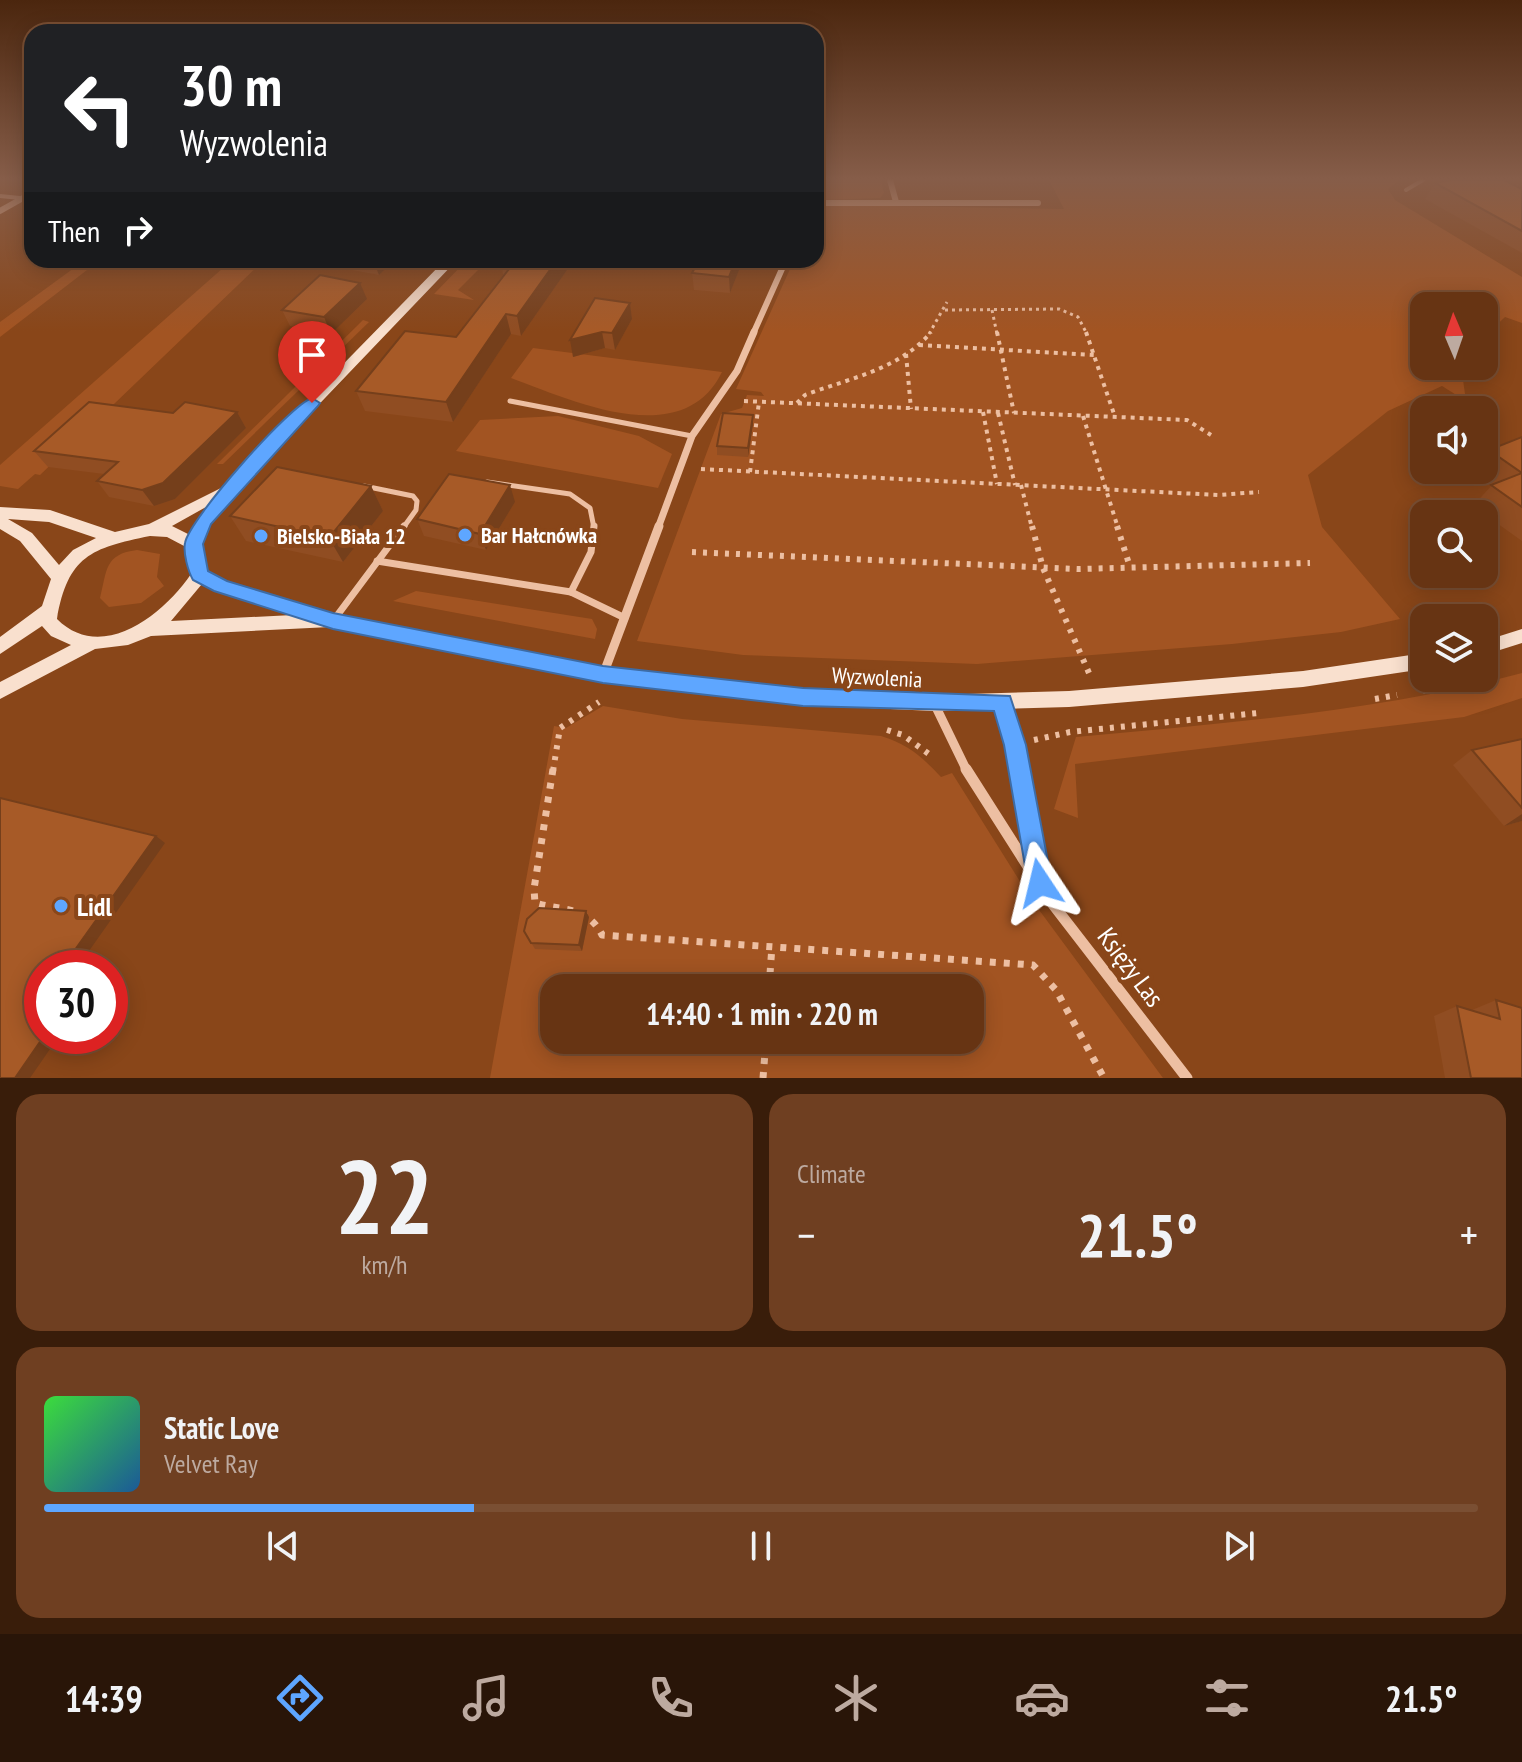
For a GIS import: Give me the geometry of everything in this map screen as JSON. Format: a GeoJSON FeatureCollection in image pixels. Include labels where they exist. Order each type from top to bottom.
{"type":"FeatureCollection","features":[{"type":"Feature","properties":{"kind":"street"},"geometry":{"type":"LineString","coordinates":[[0,691],[91,643],[150,629],[188,593],[199,575],[194,544],[204,521],[231,487],[443,268]]}},
{"type":"Feature","properties":{"kind":"street"},"geometry":{"type":"LineString","coordinates":[[603,675],[692,436],[737,371],[782,268]]}},
{"type":"Feature","properties":{"kind":"street"},"geometry":{"type":"LineString","coordinates":[[150,530],[231,487]]}},
{"type":"Feature","properties":{"kind":"street"},"geometry":{"type":"LineString","coordinates":[[0,513],[50,516],[112,537]]}},
{"type":"Feature","properties":{"kind":"street"},"geometry":{"type":"LineString","coordinates":[[0,522],[26,537],[57,575]]}},
{"type":"Feature","properties":{"kind":"street"},"geometry":{"type":"LineString","coordinates":[[91,643],[55,631],[48,621],[57,575],[82,552],[112,537],[150,530],[170,531],[194,544]]}},
{"type":"Feature","properties":{"kind":"street","name":"Wyzwolenia"},"geometry":{"type":"LineString","coordinates":[[199,575],[221,586],[333,621],[603,675],[803,697],[934,703],[1002,702],[1303,679],[1410,663]]}},
{"type":"Feature","properties":{"kind":"street"},"geometry":{"type":"LineString","coordinates":[[0,647],[50,610]]}},
{"type":"Feature","properties":{"kind":"street","name":"Wyzwolenia"},"geometry":{"type":"LineString","coordinates":[[150,629],[333,621]]}},
{"type":"Feature","properties":{"kind":"street"},"geometry":{"type":"LineString","coordinates":[[1498,644],[1522,636]]}},
{"type":"Feature","properties":{"kind":"street","name":"Księży Las"},"geometry":{"type":"LineString","coordinates":[[1002,702],[1015,745],[1040,883]]}},
{"type":"Feature","properties":{"kind":"street","name":"Księży Las"},"geometry":{"type":"LineString","coordinates":[[934,703],[956,757],[1040,883],[1187,1078]]}},
{"type":"Feature","properties":{"kind":"lane"},"geometry":{"type":"LineString","coordinates":[[510,401],[692,436]]}},
{"type":"Feature","properties":{"kind":"lane"},"geometry":{"type":"LineString","coordinates":[[478,481],[545,488],[570,494],[590,508],[596,532],[593,549],[571,592]]}},
{"type":"Feature","properties":{"kind":"lane"},"geometry":{"type":"LineString","coordinates":[[333,621],[416,510],[417,501],[413,496],[358,485]]}},
{"type":"Feature","properties":{"kind":"lane"},"geometry":{"type":"LineString","coordinates":[[377,561],[571,592],[626,619]]}},
{"type":"Feature","properties":{"kind":"path"},"geometry":{"type":"LineString","coordinates":[[796,404],[805,395],[881,368],[918,345],[945,310],[947,302]]}},
{"type":"Feature","properties":{"kind":"path"},"geometry":{"type":"LineString","coordinates":[[945,310],[1066,310],[1082,321],[1115,417]]}},
{"type":"Feature","properties":{"kind":"path"},"geometry":{"type":"LineString","coordinates":[[992,310],[1014,413]]}},
{"type":"Feature","properties":{"kind":"path"},"geometry":{"type":"LineString","coordinates":[[918,345],[1094,355]]}},
{"type":"Feature","properties":{"kind":"path"},"geometry":{"type":"LineString","coordinates":[[906,353],[911,409]]}},
{"type":"Feature","properties":{"kind":"path"},"geometry":{"type":"LineString","coordinates":[[715,399],[1187,420],[1211,435]]}},
{"type":"Feature","properties":{"kind":"path"},"geometry":{"type":"LineString","coordinates":[[750,472],[759,402]]}},
{"type":"Feature","properties":{"kind":"path"},"geometry":{"type":"LineString","coordinates":[[983,412],[997,484]]}},
{"type":"Feature","properties":{"kind":"path"},"geometry":{"type":"LineString","coordinates":[[998,413],[1043,568],[1097,696]]}},
{"type":"Feature","properties":{"kind":"path"},"geometry":{"type":"LineString","coordinates":[[1083,416],[1130,567]]}},
{"type":"Feature","properties":{"kind":"path"},"geometry":{"type":"LineString","coordinates":[[681,466],[1218,495],[1259,492]]}},
{"type":"Feature","properties":{"kind":"path"},"geometry":{"type":"LineString","coordinates":[[692,552],[1043,568],[1310,563]]}},
{"type":"Feature","properties":{"kind":"path"},"geometry":{"type":"LineString","coordinates":[[1359,701],[1401,695]]}},
{"type":"Feature","properties":{"kind":"path"},"geometry":{"type":"LineString","coordinates":[[603,700],[560,728],[534,889],[535,903],[584,911],[594,917],[602,935],[1033,965],[1056,990],[1104,1078]]}},
{"type":"Feature","properties":{"kind":"path"},"geometry":{"type":"LineString","coordinates":[[1015,745],[1070,732],[1275,711]]}},
{"type":"Feature","properties":{"kind":"path"},"geometry":{"type":"LineString","coordinates":[[882,729],[913,740],[938,762],[956,757]]}},
{"type":"Feature","properties":{"kind":"path"},"geometry":{"type":"LineString","coordinates":[[770,974],[772,946]]}},
{"type":"Feature","properties":{"kind":"path"},"geometry":{"type":"LineString","coordinates":[[763,1078],[765,1054]]}},
{"type":"Feature","properties":{"kind":"shaded area"},"geometry":{"type":"Polygon","coordinates":[[[824,230],[1445,230],[1522,277],[1522,323],[1505,317],[1498,324],[1498,292],[1410,292],[1410,380],[1463,380],[1465,396],[1458,396],[1442,386],[1420,396],[1410,396],[1410,401],[1388,411],[1308,475],[1322,527],[1400,619],[1341,632],[1232,644],[977,664],[743,655],[637,641],[721,414],[742,408],[747,395],[764,396],[761,392],[736,389],[790,268],[824,268],[824,230]]]}},
{"type":"Feature","properties":{"kind":"shaded area"},"geometry":{"type":"Polygon","coordinates":[[[74,268],[90,268],[0,337],[0,322],[74,268]]]}},
{"type":"Feature","properties":{"kind":"shaded area"},"geometry":{"type":"Polygon","coordinates":[[[223,268],[256,268],[40,475],[35,474],[18,489],[0,486],[0,465],[223,268]]]}},
{"type":"Feature","properties":{"kind":"shaded area"},"geometry":{"type":"Polygon","coordinates":[[[459,268],[480,268],[458,290],[474,300],[434,294],[459,268]]]}},
{"type":"Feature","properties":{"kind":"shaded area"},"geometry":{"type":"Polygon","coordinates":[[[363,320],[369,322],[223,464],[217,464],[363,320]]]}},
{"type":"Feature","properties":{"kind":"shaded area"},"geometry":{"type":"Polygon","coordinates":[[[533,348],[722,372],[704,396],[681,410],[654,415],[625,414],[565,398],[511,378],[533,348]]]}},
{"type":"Feature","properties":{"kind":"shaded area"},"geometry":{"type":"Polygon","coordinates":[[[558,416],[639,436],[672,454],[658,488],[456,451],[480,420],[558,416]]]}},
{"type":"Feature","properties":{"kind":"shaded area"},"geometry":{"type":"Polygon","coordinates":[[[137,550],[160,554],[157,577],[164,586],[141,603],[109,607],[100,598],[109,565],[118,555],[137,550]]]}},
{"type":"Feature","properties":{"kind":"shaded area"},"geometry":{"type":"Polygon","coordinates":[[[416,591],[592,619],[597,629],[595,639],[393,601],[416,591]]]}},
{"type":"Feature","properties":{"kind":"shaded area"},"geometry":{"type":"Polygon","coordinates":[[[1522,673],[1522,698],[1464,717],[1075,764],[1078,818],[1054,809],[1076,737],[1245,721],[1356,707],[1437,692],[1498,692],[1498,679],[1522,673]]]}},
{"type":"Feature","properties":{"kind":"shaded area"},"geometry":{"type":"Polygon","coordinates":[[[603,706],[682,719],[881,736],[914,752],[941,777],[952,773],[1031,899],[1163,1078],[490,1078],[554,726],[566,728],[603,706]]]}},
{"type":"Feature","properties":{"kind":"building"},"geometry":{"type":"Polygon","coordinates":[[[502,268],[551,268],[517,316],[506,314],[446,402],[356,391],[405,331],[456,337],[509,269],[502,268]]]}},
{"type":"Feature","properties":{"kind":"building"},"geometry":{"type":"Polygon","coordinates":[[[695,268],[733,268],[729,277],[692,273],[695,268]]]}},
{"type":"Feature","properties":{"kind":"building"},"geometry":{"type":"Polygon","coordinates":[[[320,275],[360,283],[324,317],[282,310],[320,275]]]}},
{"type":"Feature","properties":{"kind":"building"},"geometry":{"type":"Polygon","coordinates":[[[595,298],[630,303],[612,333],[602,332],[570,340],[595,298]]]}},
{"type":"Feature","properties":{"kind":"building"},"geometry":{"type":"Polygon","coordinates":[[[89,402],[173,413],[185,402],[237,412],[163,483],[142,490],[97,481],[118,462],[34,451],[89,402]]]}},
{"type":"Feature","properties":{"kind":"building"},"geometry":{"type":"Polygon","coordinates":[[[723,413],[753,415],[748,448],[717,446],[723,413]]]}},
{"type":"Feature","properties":{"kind":"building"},"geometry":{"type":"Polygon","coordinates":[[[1522,437],[1522,473],[1498,456],[1498,446],[1522,437]]]}},
{"type":"Feature","properties":{"kind":"building"},"geometry":{"type":"Polygon","coordinates":[[[277,467],[371,486],[329,538],[230,516],[277,467]]]}},
{"type":"Feature","properties":{"kind":"building"},"geometry":{"type":"Polygon","coordinates":[[[1522,473],[1522,507],[1491,485],[1522,473]]]}},
{"type":"Feature","properties":{"kind":"building"},"geometry":{"type":"Polygon","coordinates":[[[449,474],[510,485],[480,534],[417,519],[449,474]]]}},
{"type":"Feature","properties":{"kind":"building"},"geometry":{"type":"Polygon","coordinates":[[[1522,739],[1522,808],[1472,750],[1522,739]]]}},
{"type":"Feature","properties":{"kind":"building","name":"Lidl"},"geometry":{"type":"Polygon","coordinates":[[[0,798],[156,836],[75,950],[24,950],[24,1054],[32,1054],[15,1078],[0,1078],[0,798]]]}},
{"type":"Feature","properties":{"kind":"building"},"geometry":{"type":"Polygon","coordinates":[[[539,908],[586,911],[579,945],[531,943],[524,931],[527,919],[539,908]]]}},
{"type":"Feature","properties":{"kind":"building"},"geometry":{"type":"Polygon","coordinates":[[[1496,1000],[1522,1008],[1522,1078],[1471,1078],[1457,1006],[1500,1019],[1496,1000]]]}},
{"type":"Feature","properties":{"kind":"place","name":"Bar Hałcnówka"},"geometry":{"type":"Point","coordinates":[465,535]}},
{"type":"Feature","properties":{"kind":"place","name":"Bielsko-Biała 12"},"geometry":{"type":"Point","coordinates":[261,536]}},
{"type":"Feature","properties":{"kind":"place","name":"Lidl"},"geometry":{"type":"Point","coordinates":[61,906]}},
{"type":"Feature","properties":{"kind":"route"},"geometry":{"type":"LineString","coordinates":[[312,403],[231,487],[204,521],[194,544],[199,575],[221,586],[256,594],[333,621],[542,660],[603,675],[803,697],[934,703],[1002,702],[1015,745],[1040,883]]}}]}
